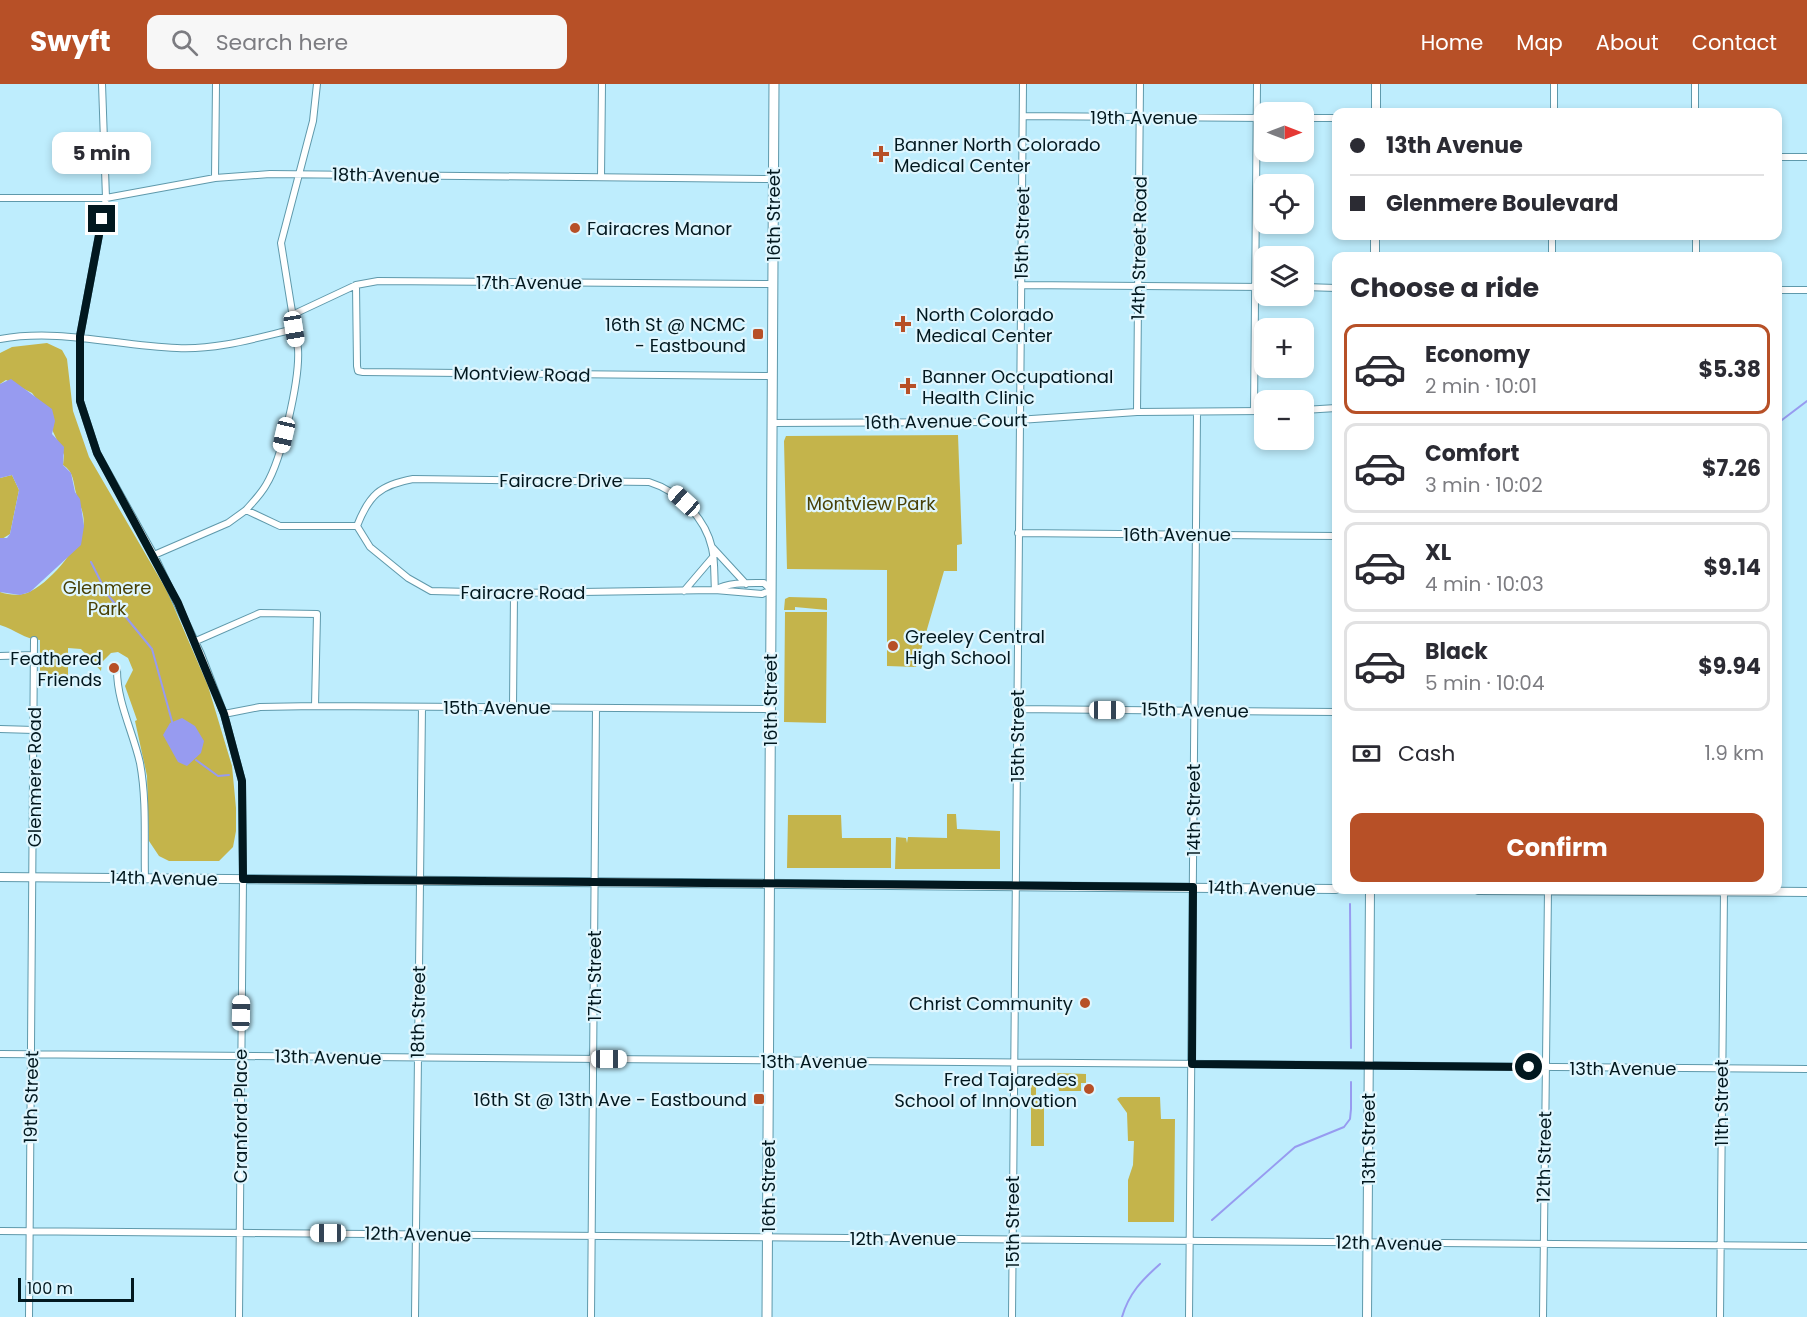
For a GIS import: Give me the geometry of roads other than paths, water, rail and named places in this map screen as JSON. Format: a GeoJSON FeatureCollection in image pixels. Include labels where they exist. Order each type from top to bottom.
{"type":"FeatureCollection","features":[{"type":"Feature","properties":{"kind":"main road","name":"16th Street"},"geometry":{"type":"LineString","coordinates":[[767,1317],[774,84]]}},
{"type":"Feature","properties":{"kind":"street","name":"Cranford Place"},"geometry":{"type":"LineString","coordinates":[[102,84],[106,198],[80,336],[80,401],[88,431],[103,463],[154,555],[196,641],[224,714],[242,781],[239,1317]]}},
{"type":"Feature","properties":{"kind":"street"},"geometry":{"type":"LineString","coordinates":[[215,178],[216,84]]}},
{"type":"Feature","properties":{"kind":"street"},"geometry":{"type":"LineString","coordinates":[[154,555],[228,523],[246,510],[266,486],[281,448],[297,366],[294,329],[281,250],[297,174],[313,122],[317,84]]}},
{"type":"Feature","properties":{"kind":"street"},"geometry":{"type":"LineString","coordinates":[[601,177],[602,84]]}},
{"type":"Feature","properties":{"kind":"street","name":"15th Street"},"geometry":{"type":"LineString","coordinates":[[1012,1317],[1023,84]]}},
{"type":"Feature","properties":{"kind":"street","name":"14th Street Road"},"geometry":{"type":"LineString","coordinates":[[1137,412],[1140,84]]}},
{"type":"Feature","properties":{"kind":"street"},"geometry":{"type":"LineString","coordinates":[[1256,102],[1257,84]]}},
{"type":"Feature","properties":{"kind":"street"},"geometry":{"type":"LineString","coordinates":[[1376,84],[1376,108]]}},
{"type":"Feature","properties":{"kind":"street"},"geometry":{"type":"LineString","coordinates":[[1554,84],[1554,108]]}},
{"type":"Feature","properties":{"kind":"street"},"geometry":{"type":"LineString","coordinates":[[1695,84],[1695,108]]}},
{"type":"Feature","properties":{"kind":"street","name":"19th Avenue"},"geometry":{"type":"LineString","coordinates":[[1023,116],[1254,117]]}},
{"type":"Feature","properties":{"kind":"street"},"geometry":{"type":"LineString","coordinates":[[1314,118],[1332,118]]}},
{"type":"Feature","properties":{"kind":"street"},"geometry":{"type":"LineString","coordinates":[[1782,157],[1807,157]]}},
{"type":"Feature","properties":{"kind":"street"},"geometry":{"type":"LineString","coordinates":[[1255,246],[1256,162]]}},
{"type":"Feature","properties":{"kind":"street","name":"18th Avenue"},"geometry":{"type":"LineString","coordinates":[[0,198],[106,198],[215,178],[297,174],[773,179]]}},
{"type":"Feature","properties":{"kind":"street","name":"17th Avenue"},"geometry":{"type":"LineString","coordinates":[[292,315],[356,285],[378,281],[772,284]]}},
{"type":"Feature","properties":{"kind":"street","name":"Montview Road"},"geometry":{"type":"LineString","coordinates":[[356,285],[357,366],[358,370],[363,372],[772,376]]}},
{"type":"Feature","properties":{"kind":"street"},"geometry":{"type":"LineString","coordinates":[[1021,285],[1254,287]]}},
{"type":"Feature","properties":{"kind":"street"},"geometry":{"type":"LineString","coordinates":[[1314,287],[1332,288]]}},
{"type":"Feature","properties":{"kind":"street"},"geometry":{"type":"LineString","coordinates":[[1782,290],[1807,290]]}},
{"type":"Feature","properties":{"kind":"street"},"geometry":{"type":"LineString","coordinates":[[1254,390],[1255,306]]}},
{"type":"Feature","properties":{"kind":"street"},"geometry":{"type":"LineString","coordinates":[[0,339],[29,335],[80,336],[177,348],[202,348],[294,329]]}},
{"type":"Feature","properties":{"kind":"street"},"geometry":{"type":"LineString","coordinates":[[1314,409],[1332,408]]}},
{"type":"Feature","properties":{"kind":"street","name":"16th Avenue Court"},"geometry":{"type":"LineString","coordinates":[[772,423],[1019,421],[1137,412],[1254,411]]}},
{"type":"Feature","properties":{"kind":"street","name":"14th Street"},"geometry":{"type":"LineString","coordinates":[[1189,1317],[1197,412]]}},
{"type":"Feature","properties":{"kind":"street","name":"Fairacre Drive"},"geometry":{"type":"LineString","coordinates":[[357,526],[365,504],[374,495],[389,485],[412,479],[649,482],[675,493],[693,512],[712,547],[715,590]]}},
{"type":"Feature","properties":{"kind":"street"},"geometry":{"type":"LineString","coordinates":[[246,510],[280,526],[357,526]]}},
{"type":"Feature","properties":{"kind":"street","name":"Fairacre Road"},"geometry":{"type":"LineString","coordinates":[[357,526],[370,547],[420,587],[451,592],[715,590],[762,594],[771,590],[764,583],[721,587],[715,590]]}},
{"type":"Feature","properties":{"kind":"street","name":"16th Avenue"},"geometry":{"type":"LineString","coordinates":[[1018,533],[1332,536]]}},
{"type":"Feature","properties":{"kind":"street"},"geometry":{"type":"LineString","coordinates":[[712,547],[746,584]]}},
{"type":"Feature","properties":{"kind":"street"},"geometry":{"type":"LineString","coordinates":[[683,592],[713,557]]}},
{"type":"Feature","properties":{"kind":"street"},"geometry":{"type":"LineString","coordinates":[[513,707],[514,593]]}},
{"type":"Feature","properties":{"kind":"street"},"geometry":{"type":"LineString","coordinates":[[196,641],[260,613],[317,614],[315,706]]}},
{"type":"Feature","properties":{"kind":"street","name":"Glenmere Road"},"geometry":{"type":"LineString","coordinates":[[33,877],[34,640]]}},
{"type":"Feature","properties":{"kind":"street"},"geometry":{"type":"LineString","coordinates":[[0,656],[34,655]]}},
{"type":"Feature","properties":{"kind":"street"},"geometry":{"type":"LineString","coordinates":[[117,670],[117,691],[132,732],[143,786],[145,878]]}},
{"type":"Feature","properties":{"kind":"street","name":"15th Avenue"},"geometry":{"type":"LineString","coordinates":[[224,714],[260,707],[315,706],[770,709]]}},
{"type":"Feature","properties":{"kind":"street","name":"18th Street"},"geometry":{"type":"LineString","coordinates":[[415,1317],[422,707]]}},
{"type":"Feature","properties":{"kind":"street","name":"17th Street"},"geometry":{"type":"LineString","coordinates":[[591,1317],[596,708]]}},
{"type":"Feature","properties":{"kind":"street","name":"15th Avenue"},"geometry":{"type":"LineString","coordinates":[[1017,709],[1332,712]]}},
{"type":"Feature","properties":{"kind":"street"},"geometry":{"type":"LineString","coordinates":[[0,729],[34,729]]}},
{"type":"Feature","properties":{"kind":"street","name":"14th Avenue"},"geometry":{"type":"LineString","coordinates":[[0,877],[1332,889]]}},
{"type":"Feature","properties":{"kind":"street","name":"19th Street"},"geometry":{"type":"LineString","coordinates":[[29,1317],[33,877]]}},
{"type":"Feature","properties":{"kind":"street"},"geometry":{"type":"LineString","coordinates":[[1782,892],[1807,892]]}},
{"type":"Feature","properties":{"kind":"street","name":"13th Street"},"geometry":{"type":"LineString","coordinates":[[1367,1317],[1370,894]]}},
{"type":"Feature","properties":{"kind":"street","name":"12th Street"},"geometry":{"type":"LineString","coordinates":[[1543,1317],[1548,894]]}},
{"type":"Feature","properties":{"kind":"street","name":"11th Street"},"geometry":{"type":"LineString","coordinates":[[1720,1317],[1724,894]]}},
{"type":"Feature","properties":{"kind":"street","name":"13th Avenue"},"geometry":{"type":"LineString","coordinates":[[0,1054],[1807,1070]]}},
{"type":"Feature","properties":{"kind":"street","name":"12th Avenue"},"geometry":{"type":"LineString","coordinates":[[0,1231],[1807,1246]]}},
{"type":"Feature","properties":{"kind":"water"},"geometry":{"type":"Polygon","coordinates":[[[11,379],[52,409],[55,421],[52,434],[64,447],[63,465],[71,473],[75,492],[80,499],[84,526],[81,545],[30,592],[20,595],[0,592],[0,538],[7,538],[10,534],[19,490],[12,475],[0,478],[0,384],[11,379]]]}},
{"type":"Feature","properties":{"kind":"water"},"geometry":{"type":"Polygon","coordinates":[[[182,718],[195,726],[204,741],[201,753],[187,766],[178,762],[163,735],[170,723],[182,718]]]}},
{"type":"Feature","properties":{"kind":"waterway"},"geometry":{"type":"LineString","coordinates":[[1782,420],[1807,401]]}},
{"type":"Feature","properties":{"kind":"waterway"},"geometry":{"type":"LineString","coordinates":[[91,562],[107,594],[152,649],[173,725]]}},
{"type":"Feature","properties":{"kind":"waterway"},"geometry":{"type":"LineString","coordinates":[[196,760],[218,776],[229,775]]}},
{"type":"Feature","properties":{"kind":"waterway"},"geometry":{"type":"LineString","coordinates":[[1350,904],[1351,1048]]}},
{"type":"Feature","properties":{"kind":"waterway"},"geometry":{"type":"LineString","coordinates":[[1212,1220],[1295,1147],[1344,1127],[1350,1119],[1351,1082]]}},
{"type":"Feature","properties":{"kind":"waterway"},"geometry":{"type":"LineString","coordinates":[[1122,1317],[1128,1301],[1137,1288],[1160,1264]]}},
{"type":"Feature","properties":{"kind":"place","name":"Banner North Colorado Medical Center"},"geometry":{"type":"Point","coordinates":[881,154]}},
{"type":"Feature","properties":{"kind":"place","name":"Fairacres Manor"},"geometry":{"type":"Point","coordinates":[575,228]}},
{"type":"Feature","properties":{"kind":"place","name":"North Colorado Medical Center"},"geometry":{"type":"Point","coordinates":[903,324]}},
{"type":"Feature","properties":{"kind":"place","name":"16th St @ NCMC - Eastbound"},"geometry":{"type":"Point","coordinates":[758,334]}},
{"type":"Feature","properties":{"kind":"place","name":"Banner Occupational Health Clinic"},"geometry":{"type":"Point","coordinates":[908,386]}},
{"type":"Feature","properties":{"kind":"place","name":"Greeley Central High School"},"geometry":{"type":"Point","coordinates":[893,646]}},
{"type":"Feature","properties":{"kind":"place","name":"Feathered Friends"},"geometry":{"type":"Point","coordinates":[114,668]}},
{"type":"Feature","properties":{"kind":"place","name":"Christ Community"},"geometry":{"type":"Point","coordinates":[1085,1003]}},
{"type":"Feature","properties":{"kind":"place","name":"Fred Tajaredes School of Innovation"},"geometry":{"type":"Point","coordinates":[1089,1089]}},
{"type":"Feature","properties":{"kind":"place","name":"16th St @ 13th Ave - Eastbound"},"geometry":{"type":"Point","coordinates":[759,1099]}},
{"type":"Feature","properties":{"kind":"park label","name":"Montview Park"},"geometry":{"type":"Point","coordinates":[871,503]}},
{"type":"Feature","properties":{"kind":"park label","name":"Glenmere Park"},"geometry":{"type":"Point","coordinates":[107,597]}}]}
